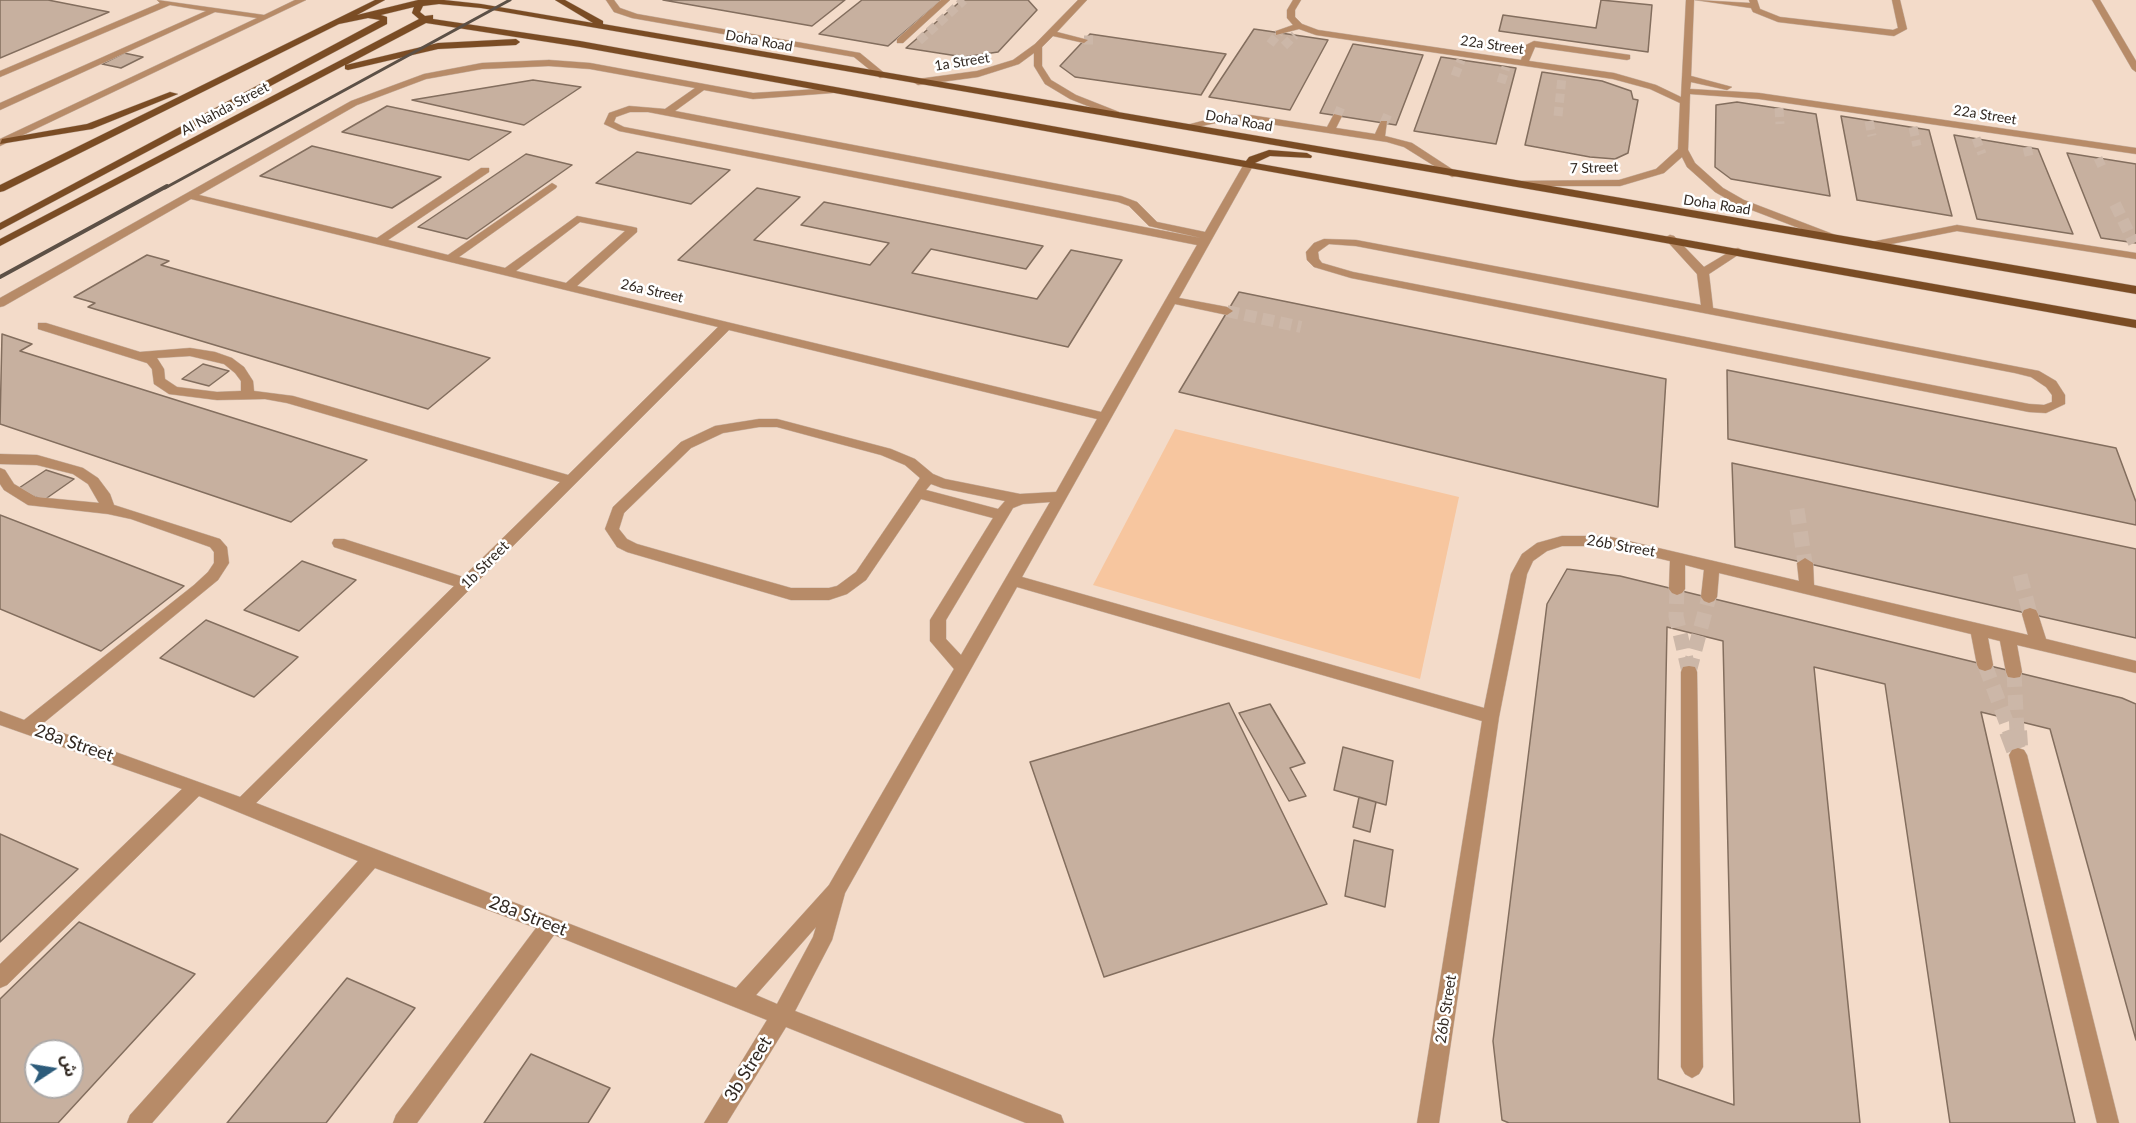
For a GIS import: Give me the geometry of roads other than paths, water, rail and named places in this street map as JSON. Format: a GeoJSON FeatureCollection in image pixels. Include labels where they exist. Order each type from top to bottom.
{"type":"FeatureCollection","features":[{"type":"Feature","properties":{"kind":"main road","name":"Al Nahda Street"},"geometry":{"type":"LineString","coordinates":[[0,189],[381,0]]}},
{"type":"Feature","properties":{"kind":"main road"},"geometry":{"type":"LineString","coordinates":[[559,0],[613,30]]}},
{"type":"Feature","properties":{"kind":"main road","name":"Al Nahda Street"},"geometry":{"type":"LineString","coordinates":[[0,243],[459,1]]}},
{"type":"Feature","properties":{"kind":"main road","name":"Doha Road"},"geometry":{"type":"LineString","coordinates":[[337,22],[420,2],[459,1],[613,30],[1188,126],[1497,183],[2136,290]]}},
{"type":"Feature","properties":{"kind":"main road"},"geometry":{"type":"LineString","coordinates":[[420,2],[416,13],[425,20],[580,44],[1670,238],[2134,325]]}},
{"type":"Feature","properties":{"kind":"main road"},"geometry":{"type":"LineString","coordinates":[[0,227],[384,22],[384,19],[379,17],[364,15]]}},
{"type":"Feature","properties":{"kind":"main road"},"geometry":{"type":"LineString","coordinates":[[314,78],[383,58],[438,46],[494,41],[580,44]]}},
{"type":"Feature","properties":{"kind":"main road"},"geometry":{"type":"LineString","coordinates":[[1,143],[88,127],[165,96],[199,89]]}},
{"type":"Feature","properties":{"kind":"main road"},"geometry":{"type":"LineString","coordinates":[[1249,164],[1260,155],[1280,153],[1497,183]]}},
{"type":"Feature","properties":{"kind":"street"},"geometry":{"type":"LineString","coordinates":[[154,0],[252,23]]}},
{"type":"Feature","properties":{"kind":"street"},"geometry":{"type":"LineString","coordinates":[[1,143],[302,0]]}},
{"type":"Feature","properties":{"kind":"street"},"geometry":{"type":"LineString","coordinates":[[610,0],[617,10],[635,16],[857,55],[883,76]]}},
{"type":"Feature","properties":{"kind":"street"},"geometry":{"type":"LineString","coordinates":[[900,41],[946,0]]}},
{"type":"Feature","properties":{"kind":"street","name":"1a Street"},"geometry":{"type":"LineString","coordinates":[[918,82],[993,71],[1016,62],[1038,46],[1080,0]]}},
{"type":"Feature","properties":{"kind":"street"},"geometry":{"type":"LineString","coordinates":[[1279,33],[1296,24],[1289,14],[1297,0]]}},
{"type":"Feature","properties":{"kind":"street"},"geometry":{"type":"LineString","coordinates":[[1690,0],[1683,150],[1691,165],[1719,190],[1765,213],[1839,239]]}},
{"type":"Feature","properties":{"kind":"street"},"geometry":{"type":"LineString","coordinates":[[1700,0],[1753,3],[1761,14],[1778,19],[1894,33],[1902,28],[1896,0]]}},
{"type":"Feature","properties":{"kind":"street"},"geometry":{"type":"LineString","coordinates":[[2096,0],[2136,69]]}},
{"type":"Feature","properties":{"kind":"street"},"geometry":{"type":"LineString","coordinates":[[0,74],[168,3]]}},
{"type":"Feature","properties":{"kind":"street"},"geometry":{"type":"LineString","coordinates":[[0,107],[209,13],[264,18]]}},
{"type":"Feature","properties":{"kind":"street","name":"22a Street"},"geometry":{"type":"LineString","coordinates":[[1296,24],[1311,31],[1462,57],[1640,82],[1685,96],[1759,96]]}},
{"type":"Feature","properties":{"kind":"street"},"geometry":{"type":"LineString","coordinates":[[1053,31],[1086,38]]}},
{"type":"Feature","properties":{"kind":"street"},"geometry":{"type":"LineString","coordinates":[[1295,35],[1311,31]]}},
{"type":"Feature","properties":{"kind":"street"},"geometry":{"type":"LineString","coordinates":[[1524,64],[1529,47],[1538,44],[1627,57]]}},
{"type":"Feature","properties":{"kind":"street"},"geometry":{"type":"LineString","coordinates":[[1038,46],[1038,66],[1048,82],[1073,97],[1116,114]]}},
{"type":"Feature","properties":{"kind":"street"},"geometry":{"type":"LineString","coordinates":[[0,303],[354,103],[388,88],[447,72],[505,64],[570,64],[764,97],[832,90]]}},
{"type":"Feature","properties":{"kind":"street","name":"22a Street"},"geometry":{"type":"LineString","coordinates":[[1686,78],[1782,104],[1912,123],[1972,127],[2136,150]]}},
{"type":"Feature","properties":{"kind":"street"},"geometry":{"type":"LineString","coordinates":[[668,112],[701,88]]}},
{"type":"Feature","properties":{"kind":"street"},"geometry":{"type":"LineString","coordinates":[[1145,226],[1133,204],[1121,199],[668,112],[628,109],[612,115],[609,124],[622,129],[1145,226],[1206,240]]}},
{"type":"Feature","properties":{"kind":"street"},"geometry":{"type":"LineString","coordinates":[[1330,130],[1336,116]]}},
{"type":"Feature","properties":{"kind":"street"},"geometry":{"type":"LineString","coordinates":[[1188,126],[1241,117],[1379,138],[1408,145],[1456,175]]}},
{"type":"Feature","properties":{"kind":"street"},"geometry":{"type":"LineString","coordinates":[[1379,138],[1384,123]]}},
{"type":"Feature","properties":{"kind":"street"},"geometry":{"type":"LineString","coordinates":[[1972,127],[1976,138]]}},
{"type":"Feature","properties":{"kind":"street"},"geometry":{"type":"LineString","coordinates":[[2024,135],[2027,147]]}},
{"type":"Feature","properties":{"kind":"street"},"geometry":{"type":"LineString","coordinates":[[2090,145],[2098,158]]}},
{"type":"Feature","properties":{"kind":"street","name":"7 Street"},"geometry":{"type":"LineString","coordinates":[[1497,183],[1620,183],[1659,171],[1683,150]]}},
{"type":"Feature","properties":{"kind":"street"},"geometry":{"type":"LineString","coordinates":[[739,999],[836,891],[1249,164]]}},
{"type":"Feature","properties":{"kind":"street"},"geometry":{"type":"LineString","coordinates":[[383,242],[489,171]]}},
{"type":"Feature","properties":{"kind":"street"},"geometry":{"type":"LineString","coordinates":[[457,260],[557,188]]}},
{"type":"Feature","properties":{"kind":"street","name":"26a Street"},"geometry":{"type":"LineString","coordinates":[[191,196],[1106,417]]}},
{"type":"Feature","properties":{"kind":"street"},"geometry":{"type":"LineString","coordinates":[[508,272],[577,219],[633,230],[569,287]]}},
{"type":"Feature","properties":{"kind":"street"},"geometry":{"type":"LineString","coordinates":[[1871,245],[1957,228],[2136,256]]}},
{"type":"Feature","properties":{"kind":"street"},"geometry":{"type":"LineString","coordinates":[[1670,238],[1703,273],[1707,309]]}},
{"type":"Feature","properties":{"kind":"street"},"geometry":{"type":"LineString","coordinates":[[1328,241],[1356,243],[1707,309],[2035,374],[2051,384],[2059,395],[2058,404],[2046,408],[2029,408],[1351,275],[1318,265],[1313,260],[1312,252],[1318,245],[1328,241]]}},
{"type":"Feature","properties":{"kind":"street"},"geometry":{"type":"LineString","coordinates":[[1703,273],[1738,251]]}},
{"type":"Feature","properties":{"kind":"street"},"geometry":{"type":"LineString","coordinates":[[1172,300],[1227,311]]}},
{"type":"Feature","properties":{"kind":"street","name":"1b Street"},"geometry":{"type":"LineString","coordinates":[[242,806],[728,324]]}},
{"type":"Feature","properties":{"kind":"street"},"geometry":{"type":"LineString","coordinates":[[42,326],[139,356],[156,364],[159,381],[174,392],[288,399],[570,480]]}},
{"type":"Feature","properties":{"kind":"street"},"geometry":{"type":"LineString","coordinates":[[139,356],[174,352],[211,355],[228,361],[240,370],[247,381],[248,395]]}},
{"type":"Feature","properties":{"kind":"street"},"geometry":{"type":"LineString","coordinates":[[928,477],[861,576],[842,590],[817,596],[791,594],[632,548],[622,543],[612,529],[618,511],[686,445],[702,436],[739,424],[777,423],[886,452],[910,462],[928,477],[942,483],[1020,499],[1061,496]]}},
{"type":"Feature","properties":{"kind":"street"},"geometry":{"type":"LineString","coordinates":[[0,459],[37,460],[78,471],[93,481],[103,494],[108,509]]}},
{"type":"Feature","properties":{"kind":"street"},"geometry":{"type":"LineString","coordinates":[[0,473],[9,487],[33,502],[108,509],[172,526],[215,543],[222,551],[221,563],[213,576],[199,589],[27,727]]}},
{"type":"Feature","properties":{"kind":"street"},"geometry":{"type":"LineString","coordinates":[[918,493],[1000,515]]}},
{"type":"Feature","properties":{"kind":"street"},"geometry":{"type":"LineString","coordinates":[[963,668],[938,641],[936,627],[1000,515],[1008,505],[1020,499]]}},
{"type":"Feature","properties":{"kind":"street","name":"26b Street"},"geometry":{"type":"LineString","coordinates":[[1428,1123],[1491,717],[1519,573],[1527,558],[1542,547],[1562,541],[1585,539],[1677,556],[2136,667]]}},
{"type":"Feature","properties":{"kind":"street"},"geometry":{"type":"LineString","coordinates":[[339,543],[466,584]]}},
{"type":"Feature","properties":{"kind":"street"},"geometry":{"type":"LineString","coordinates":[[1677,556],[1677,589]]}},
{"type":"Feature","properties":{"kind":"street"},"geometry":{"type":"LineString","coordinates":[[1805,563],[1807,588]]}},
{"type":"Feature","properties":{"kind":"street"},"geometry":{"type":"LineString","coordinates":[[1709,597],[1712,565]]}},
{"type":"Feature","properties":{"kind":"street"},"geometry":{"type":"LineString","coordinates":[[1013,580],[1491,717]]}},
{"type":"Feature","properties":{"kind":"street"},"geometry":{"type":"LineString","coordinates":[[2030,614],[2039,644]]}},
{"type":"Feature","properties":{"kind":"street"},"geometry":{"type":"LineString","coordinates":[[1978,629],[1984,665]]}},
{"type":"Feature","properties":{"kind":"street"},"geometry":{"type":"LineString","coordinates":[[2007,636],[2014,672]]}},
{"type":"Feature","properties":{"kind":"street"},"geometry":{"type":"LineString","coordinates":[[1689,672],[1692,1067]]}},
{"type":"Feature","properties":{"kind":"street","name":"28a Street"},"geometry":{"type":"LineString","coordinates":[[0,718],[196,787],[372,858],[550,924],[781,1016],[1020,1117],[1053,1123]]}},
{"type":"Feature","properties":{"kind":"street"},"geometry":{"type":"LineString","coordinates":[[2018,755],[2108,1123]]}},
{"type":"Feature","properties":{"kind":"street"},"geometry":{"type":"LineString","coordinates":[[0,978],[196,787]]}},
{"type":"Feature","properties":{"kind":"street"},"geometry":{"type":"LineString","coordinates":[[138,1123],[372,858]]}},
{"type":"Feature","properties":{"kind":"street","name":"3b Street"},"geometry":{"type":"LineString","coordinates":[[715,1123],[781,1016],[822,940],[836,891]]}},
{"type":"Feature","properties":{"kind":"street"},"geometry":{"type":"LineString","coordinates":[[404,1123],[550,924]]}},
{"type":"Feature","properties":{"kind":"tunnel"},"geometry":{"type":"LineString","coordinates":[[919,41],[964,0]]}},
{"type":"Feature","properties":{"kind":"tunnel"},"geometry":{"type":"LineString","coordinates":[[1270,44],[1279,33]]}},
{"type":"Feature","properties":{"kind":"tunnel"},"geometry":{"type":"LineString","coordinates":[[1284,46],[1295,35]]}},
{"type":"Feature","properties":{"kind":"tunnel"},"geometry":{"type":"LineString","coordinates":[[1084,40],[1097,40]]}},
{"type":"Feature","properties":{"kind":"tunnel"},"geometry":{"type":"LineString","coordinates":[[1455,76],[1461,60]]}},
{"type":"Feature","properties":{"kind":"tunnel"},"geometry":{"type":"LineString","coordinates":[[1501,83],[1506,67]]}},
{"type":"Feature","properties":{"kind":"tunnel"},"geometry":{"type":"LineString","coordinates":[[1558,116],[1562,77]]}},
{"type":"Feature","properties":{"kind":"tunnel"},"geometry":{"type":"LineString","coordinates":[[1337,116],[1341,107]]}},
{"type":"Feature","properties":{"kind":"tunnel"},"geometry":{"type":"LineString","coordinates":[[1779,108],[1780,124]]}},
{"type":"Feature","properties":{"kind":"tunnel"},"geometry":{"type":"LineString","coordinates":[[1384,123],[1388,114]]}},
{"type":"Feature","properties":{"kind":"tunnel"},"geometry":{"type":"LineString","coordinates":[[1869,121],[1872,136]]}},
{"type":"Feature","properties":{"kind":"tunnel"},"geometry":{"type":"LineString","coordinates":[[1913,127],[1917,146]]}},
{"type":"Feature","properties":{"kind":"tunnel"},"geometry":{"type":"LineString","coordinates":[[1976,138],[1982,154]]}},
{"type":"Feature","properties":{"kind":"tunnel"},"geometry":{"type":"LineString","coordinates":[[2027,147],[2030,160]]}},
{"type":"Feature","properties":{"kind":"tunnel"},"geometry":{"type":"LineString","coordinates":[[2098,158],[2103,169]]}},
{"type":"Feature","properties":{"kind":"tunnel"},"geometry":{"type":"LineString","coordinates":[[2115,204],[2134,243]]}},
{"type":"Feature","properties":{"kind":"tunnel"},"geometry":{"type":"LineString","coordinates":[[1227,311],[1301,327]]}},
{"type":"Feature","properties":{"kind":"tunnel"},"geometry":{"type":"LineString","coordinates":[[1797,509],[1805,563]]}},
{"type":"Feature","properties":{"kind":"tunnel"},"geometry":{"type":"LineString","coordinates":[[2020,575],[2030,614]]}},
{"type":"Feature","properties":{"kind":"tunnel"},"geometry":{"type":"LineString","coordinates":[[1677,589],[1676,616],[1689,672],[1709,597]]}},
{"type":"Feature","properties":{"kind":"tunnel"},"geometry":{"type":"LineString","coordinates":[[1985,665],[2010,732]]}},
{"type":"Feature","properties":{"kind":"tunnel"},"geometry":{"type":"LineString","coordinates":[[2014,672],[2017,732]]}},
{"type":"Feature","properties":{"kind":"tunnel"},"geometry":{"type":"LineString","coordinates":[[2009,731],[2018,755]]}},
{"type":"Feature","properties":{"kind":"tunnel"},"geometry":{"type":"LineString","coordinates":[[2017,731],[2018,746]]}},
{"type":"Feature","properties":{"kind":"railway"},"geometry":{"type":"LineString","coordinates":[[165,188],[510,0]]}},
{"type":"Feature","properties":{"kind":"railway"},"geometry":{"type":"LineString","coordinates":[[0,277],[167,186]]}}]}
